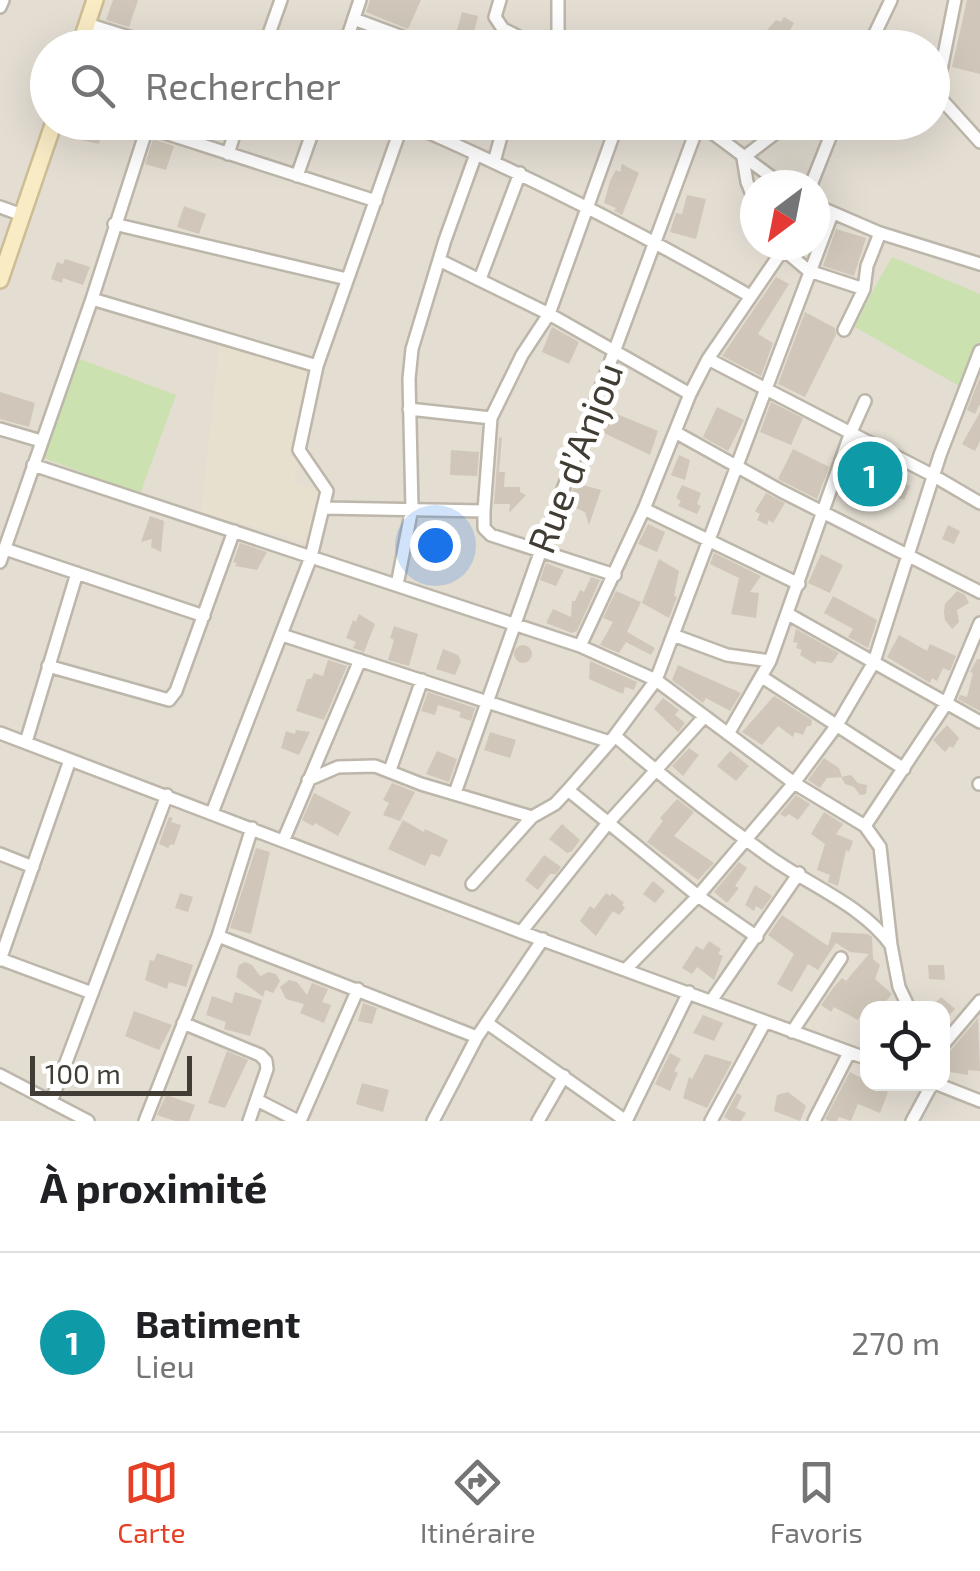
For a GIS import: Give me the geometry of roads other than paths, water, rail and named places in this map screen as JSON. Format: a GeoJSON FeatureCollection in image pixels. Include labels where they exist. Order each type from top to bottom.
{"type":"FeatureCollection","features":[{"type":"Feature","properties":{"kind":"main road"},"geometry":{"type":"LineString","coordinates":[[85,30],[95,0]]}},
{"type":"Feature","properties":{"kind":"main road"},"geometry":{"type":"LineString","coordinates":[[0,280],[48,140]]}},
{"type":"Feature","properties":{"kind":"street"},"geometry":{"type":"LineString","coordinates":[[0,7],[3,0]]}},
{"type":"Feature","properties":{"kind":"street"},"geometry":{"type":"LineString","coordinates":[[270,30],[281,0]]}},
{"type":"Feature","properties":{"kind":"street"},"geometry":{"type":"LineString","coordinates":[[350,30],[360,0]]}},
{"type":"Feature","properties":{"kind":"street"},"geometry":{"type":"LineString","coordinates":[[500,0],[497,23],[507,30]]}},
{"type":"Feature","properties":{"kind":"street"},"geometry":{"type":"LineString","coordinates":[[558,0],[558,30]]}},
{"type":"Feature","properties":{"kind":"street"},"geometry":{"type":"LineString","coordinates":[[876,30],[890,0]]}},
{"type":"Feature","properties":{"kind":"street"},"geometry":{"type":"LineString","coordinates":[[948,30],[954,0]]}},
{"type":"Feature","properties":{"kind":"street"},"geometry":{"type":"LineString","coordinates":[[354,19],[384,30]]}},
{"type":"Feature","properties":{"kind":"street"},"geometry":{"type":"LineString","coordinates":[[87,24],[106,30]]}},
{"type":"Feature","properties":{"kind":"street"},"geometry":{"type":"LineString","coordinates":[[950,109],[980,142]]}},
{"type":"Feature","properties":{"kind":"street"},"geometry":{"type":"LineString","coordinates":[[0,562],[92,300],[143,140]]}},
{"type":"Feature","properties":{"kind":"street"},"geometry":{"type":"LineString","coordinates":[[184,140],[376,202]]}},
{"type":"Feature","properties":{"kind":"street"},"geometry":{"type":"LineString","coordinates":[[228,154],[232,140]]}},
{"type":"Feature","properties":{"kind":"street"},"geometry":{"type":"LineString","coordinates":[[296,176],[309,140]]}},
{"type":"Feature","properties":{"kind":"street"},"geometry":{"type":"LineString","coordinates":[[212,813],[311,557],[327,492],[300,450],[318,366],[398,140]]}},
{"type":"Feature","properties":{"kind":"street"},"geometry":{"type":"LineString","coordinates":[[444,140],[587,206],[750,296]]}},
{"type":"Feature","properties":{"kind":"street"},"geometry":{"type":"LineString","coordinates":[[494,162],[500,140]]}},
{"type":"Feature","properties":{"kind":"street"},"geometry":{"type":"LineString","coordinates":[[611,140],[549,314],[522,355],[491,418],[484,528],[540,552],[615,575]]}},
{"type":"Feature","properties":{"kind":"street","name":"Rue d’Anjou"},"geometry":{"type":"LineString","coordinates":[[454,794],[692,140]]}},
{"type":"Feature","properties":{"kind":"street"},"geometry":{"type":"LineString","coordinates":[[720,140],[760,170]]}},
{"type":"Feature","properties":{"kind":"street"},"geometry":{"type":"LineString","coordinates":[[743,158],[766,140]]}},
{"type":"Feature","properties":{"kind":"street"},"geometry":{"type":"LineString","coordinates":[[817,170],[829,140]]}},
{"type":"Feature","properties":{"kind":"street"},"geometry":{"type":"LineString","coordinates":[[398,585],[412,508],[412,349],[476,154]]}},
{"type":"Feature","properties":{"kind":"street"},"geometry":{"type":"LineString","coordinates":[[743,158],[745,170]]}},
{"type":"Feature","properties":{"kind":"street"},"geometry":{"type":"LineString","coordinates":[[480,279],[520,173]]}},
{"type":"Feature","properties":{"kind":"street"},"geometry":{"type":"LineString","coordinates":[[0,207],[22,215]]}},
{"type":"Feature","properties":{"kind":"street"},"geometry":{"type":"LineString","coordinates":[[472,884],[532,817],[568,790],[613,739],[656,680],[832,214],[980,264]]}},
{"type":"Feature","properties":{"kind":"street"},"geometry":{"type":"LineString","coordinates":[[114,224],[347,279]]}},
{"type":"Feature","properties":{"kind":"street"},"geometry":{"type":"LineString","coordinates":[[844,330],[864,289],[867,266],[880,233]]}},
{"type":"Feature","properties":{"kind":"street"},"geometry":{"type":"LineString","coordinates":[[439,260],[549,314],[690,394]]}},
{"type":"Feature","properties":{"kind":"street"},"geometry":{"type":"LineString","coordinates":[[580,646],[644,510],[690,394],[708,359],[772,260]]}},
{"type":"Feature","properties":{"kind":"street"},"geometry":{"type":"LineString","coordinates":[[795,260],[809,271],[864,289]]}},
{"type":"Feature","properties":{"kind":"street"},"geometry":{"type":"LineString","coordinates":[[92,300],[318,366]]}},
{"type":"Feature","properties":{"kind":"street"},"geometry":{"type":"LineString","coordinates":[[625,970],[698,896],[794,783],[874,662],[934,476],[980,352]]}},
{"type":"Feature","properties":{"kind":"street"},"geometry":{"type":"LineString","coordinates":[[708,359],[980,503]]}},
{"type":"Feature","properties":{"kind":"street"},"geometry":{"type":"LineString","coordinates":[[728,734],[770,661],[851,432],[866,402]]}},
{"type":"Feature","properties":{"kind":"street"},"geometry":{"type":"LineString","coordinates":[[409,409],[491,418]]}},
{"type":"Feature","properties":{"kind":"street"},"geometry":{"type":"LineString","coordinates":[[0,428],[41,442]]}},
{"type":"Feature","properties":{"kind":"street"},"geometry":{"type":"LineString","coordinates":[[674,432],[980,592]]}},
{"type":"Feature","properties":{"kind":"street"},"geometry":{"type":"LineString","coordinates":[[33,465],[517,624],[580,646],[656,680],[794,783],[865,826],[880,847],[899,987],[906,1001]]}},
{"type":"Feature","properties":{"kind":"street"},"geometry":{"type":"LineString","coordinates":[[324,508],[484,511]]}},
{"type":"Feature","properties":{"kind":"street"},"geometry":{"type":"LineString","coordinates":[[644,510],[799,584]]}},
{"type":"Feature","properties":{"kind":"street"},"geometry":{"type":"LineString","coordinates":[[48,666],[169,700],[176,691],[234,531]]}},
{"type":"Feature","properties":{"kind":"street"},"geometry":{"type":"LineString","coordinates":[[4,549],[204,616]]}},
{"type":"Feature","properties":{"kind":"street"},"geometry":{"type":"LineString","coordinates":[[26,742],[77,573]]}},
{"type":"Feature","properties":{"kind":"street"},"geometry":{"type":"LineString","coordinates":[[788,614],[980,722]]}},
{"type":"Feature","properties":{"kind":"street"},"geometry":{"type":"LineString","coordinates":[[865,826],[946,704],[980,623]]}},
{"type":"Feature","properties":{"kind":"street"},"geometry":{"type":"LineString","coordinates":[[282,635],[613,739],[768,856],[839,899],[882,933],[892,946]]}},
{"type":"Feature","properties":{"kind":"street"},"geometry":{"type":"LineString","coordinates":[[673,635],[727,656],[770,661]]}},
{"type":"Feature","properties":{"kind":"street"},"geometry":{"type":"LineString","coordinates":[[284,839],[360,660]]}},
{"type":"Feature","properties":{"kind":"street"},"geometry":{"type":"LineString","coordinates":[[762,677],[904,768]]}},
{"type":"Feature","properties":{"kind":"street"},"geometry":{"type":"LineString","coordinates":[[390,770],[422,680]]}},
{"type":"Feature","properties":{"kind":"street"},"geometry":{"type":"LineString","coordinates":[[521,932],[608,823],[704,717]]}},
{"type":"Feature","properties":{"kind":"street"},"geometry":{"type":"LineString","coordinates":[[0,733],[860,1056]]}},
{"type":"Feature","properties":{"kind":"street"},"geometry":{"type":"LineString","coordinates":[[70,760],[0,959],[92,993]]}},
{"type":"Feature","properties":{"kind":"street"},"geometry":{"type":"LineString","coordinates":[[308,780],[338,767],[390,770],[421,784],[532,817]]}},
{"type":"Feature","properties":{"kind":"street"},"geometry":{"type":"LineString","coordinates":[[568,790],[698,896],[757,937]]}},
{"type":"Feature","properties":{"kind":"street"},"geometry":{"type":"LineString","coordinates":[[51,1102],[167,795]]}},
{"type":"Feature","properties":{"kind":"street"},"geometry":{"type":"LineString","coordinates":[[146,1121],[218,936],[252,828]]}},
{"type":"Feature","properties":{"kind":"street"},"geometry":{"type":"LineString","coordinates":[[0,854],[32,867]]}},
{"type":"Feature","properties":{"kind":"street"},"geometry":{"type":"LineString","coordinates":[[710,1002],[799,874]]}},
{"type":"Feature","properties":{"kind":"street"},"geometry":{"type":"LineString","coordinates":[[218,936],[476,1038]]}},
{"type":"Feature","properties":{"kind":"street"},"geometry":{"type":"LineString","coordinates":[[432,1121],[476,1038],[542,939]]}},
{"type":"Feature","properties":{"kind":"street"},"geometry":{"type":"LineString","coordinates":[[792,1032],[841,958]]}},
{"type":"Feature","properties":{"kind":"street"},"geometry":{"type":"LineString","coordinates":[[257,1100],[299,1121],[358,989]]}},
{"type":"Feature","properties":{"kind":"street"},"geometry":{"type":"LineString","coordinates":[[487,1023],[626,1121],[689,992]]}},
{"type":"Feature","properties":{"kind":"street"},"geometry":{"type":"LineString","coordinates":[[950,1037],[980,1002]]}},
{"type":"Feature","properties":{"kind":"street"},"geometry":{"type":"LineString","coordinates":[[711,1121],[766,1022]]}},
{"type":"Feature","properties":{"kind":"street"},"geometry":{"type":"LineString","coordinates":[[183,1024],[260,1054],[266,1061],[267,1069],[250,1121]]}},
{"type":"Feature","properties":{"kind":"street"},"geometry":{"type":"LineString","coordinates":[[814,1121],[849,1053]]}},
{"type":"Feature","properties":{"kind":"street"},"geometry":{"type":"LineString","coordinates":[[0,1074],[88,1121]]}},
{"type":"Feature","properties":{"kind":"street"},"geometry":{"type":"LineString","coordinates":[[538,1121],[564,1076]]}},
{"type":"Feature","properties":{"kind":"street"},"geometry":{"type":"LineString","coordinates":[[950,1090],[980,1101]]}},
{"type":"Feature","properties":{"kind":"street"},"geometry":{"type":"LineString","coordinates":[[912,1121],[930,1091]]}},
{"type":"Feature","properties":{"kind":"place","name":"Batiment"},"geometry":{"type":"Point","coordinates":[870,474]}}]}
